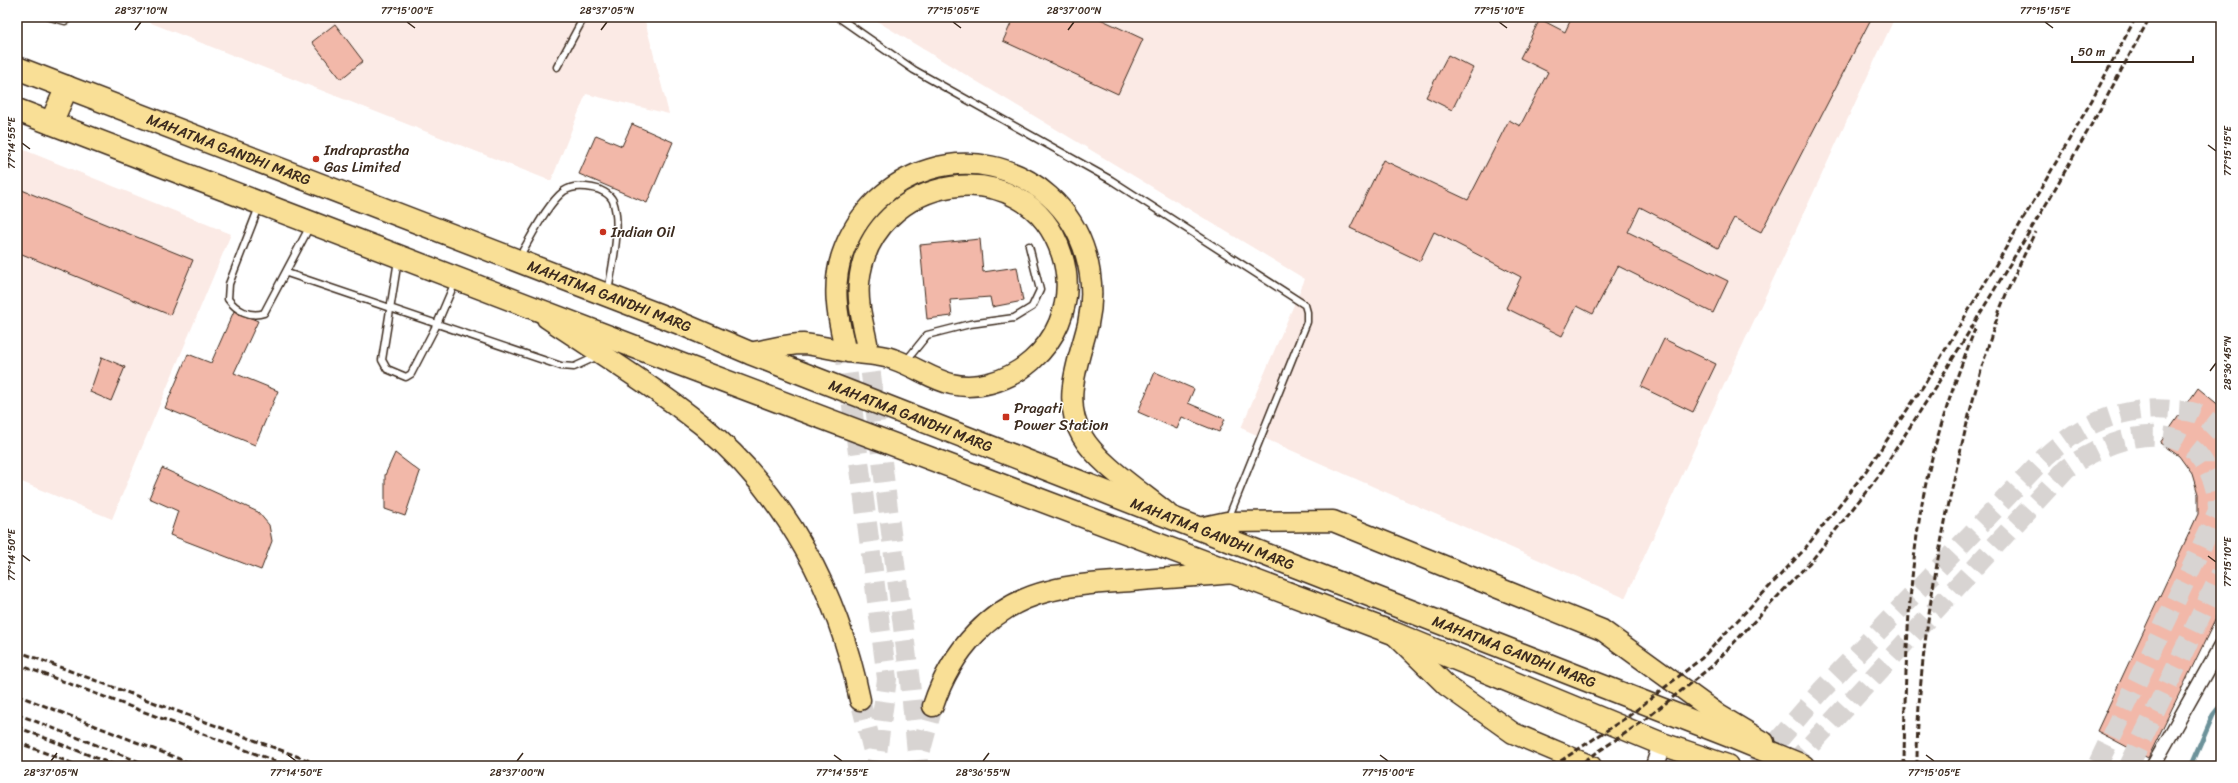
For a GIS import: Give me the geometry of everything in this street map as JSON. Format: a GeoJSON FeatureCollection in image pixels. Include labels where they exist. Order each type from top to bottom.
{"type":"FeatureCollection","features":[{"type":"Feature","properties":{"kind":"highway","name":"MAHATMA GANDHI MARG"},"geometry":{"type":"LineString","coordinates":[[17,68],[607,295],[750,353],[1804,766]]}},
{"type":"Feature","properties":{"kind":"highway"},"geometry":{"type":"LineString","coordinates":[[51,123],[66,87]]}},
{"type":"Feature","properties":{"kind":"highway","name":"MAHATMA GANDHI MARG"},"geometry":{"type":"LineString","coordinates":[[17,110],[530,307],[1393,633],[1662,744],[1727,766]]}},
{"type":"Feature","properties":{"kind":"main road"},"geometry":{"type":"LineString","coordinates":[[844,344],[836,306],[837,273],[843,251],[854,226],[876,200],[905,179],[938,167],[973,164],[995,168],[1021,177],[1049,196],[1061,208],[1080,238],[1088,260],[1092,289],[1091,307],[1072,387],[1073,412],[1081,435],[1097,456],[1174,518]]}},
{"type":"Feature","properties":{"kind":"main road"},"geometry":{"type":"LineString","coordinates":[[750,353],[802,344],[892,359],[947,385],[976,386],[1004,379],[1017,373],[1034,359],[1049,343],[1056,331],[1065,303],[1067,289],[1065,267],[1060,247],[1053,234],[1035,212],[1024,203],[997,190],[981,186],[955,186],[934,190],[919,196],[892,214],[873,238],[862,267],[858,298],[867,343]]}},
{"type":"Feature","properties":{"kind":"main road"},"geometry":{"type":"LineString","coordinates":[[530,307],[602,355],[702,426],[746,467],[783,513],[808,553],[832,602],[848,647],[860,700]]}},
{"type":"Feature","properties":{"kind":"main road"},"geometry":{"type":"LineString","coordinates":[[1199,528],[1227,522],[1333,521],[1602,630],[1719,716],[1804,766]]}},
{"type":"Feature","properties":{"kind":"main road"},"geometry":{"type":"LineString","coordinates":[[933,706],[948,670],[970,639],[998,614],[1030,597],[1048,591],[1072,586],[1234,573]]}},
{"type":"Feature","properties":{"kind":"main road"},"geometry":{"type":"LineString","coordinates":[[1393,633],[1447,686],[1513,733],[1591,766]]}},
{"type":"Feature","properties":{"kind":"main road"},"geometry":{"type":"LineString","coordinates":[[1655,766],[1662,744]]}},
{"type":"Feature","properties":{"kind":"street"},"geometry":{"type":"LineString","coordinates":[[2153,766],[2221,646]]}},
{"type":"Feature","properties":{"kind":"lane"},"geometry":{"type":"LineString","coordinates":[[50,17],[65,21],[71,17]]}},
{"type":"Feature","properties":{"kind":"lane"},"geometry":{"type":"LineString","coordinates":[[557,67],[584,17]]}},
{"type":"Feature","properties":{"kind":"lane"},"geometry":{"type":"LineString","coordinates":[[838,17],[914,70],[1111,180],[1305,305],[1306,322],[1227,522]]}},
{"type":"Feature","properties":{"kind":"lane"},"geometry":{"type":"LineString","coordinates":[[517,260],[554,201],[565,191],[580,185],[600,189],[612,199],[616,219],[614,257],[607,295]]}},
{"type":"Feature","properties":{"kind":"lane"},"geometry":{"type":"LineString","coordinates":[[261,203],[228,284],[228,299],[237,309],[250,314],[264,313],[312,223]]}},
{"type":"Feature","properties":{"kind":"lane"},"geometry":{"type":"LineString","coordinates":[[904,364],[927,335],[970,324],[1014,318],[1032,307],[1040,290],[1029,246]]}},
{"type":"Feature","properties":{"kind":"lane"},"geometry":{"type":"LineString","coordinates":[[399,256],[383,364],[387,369],[406,377],[411,374],[437,324],[456,278]]}},
{"type":"Feature","properties":{"kind":"lane"},"geometry":{"type":"LineString","coordinates":[[287,272],[565,368],[602,355]]}},
{"type":"Feature","properties":{"kind":"shaded area"},"geometry":{"type":"Polygon","coordinates":[[[136,17],[644,17],[669,114],[586,94],[551,181],[136,17]]]}},
{"type":"Feature","properties":{"kind":"shaded area"},"geometry":{"type":"Polygon","coordinates":[[[870,17],[1895,17],[1625,598],[1241,428],[1305,279],[870,17]]]}},
{"type":"Feature","properties":{"kind":"shaded area"},"geometry":{"type":"Polygon","coordinates":[[[17,147],[231,234],[112,519],[17,480],[17,147]]]}},
{"type":"Feature","properties":{"kind":"building"},"geometry":{"type":"Polygon","coordinates":[[[1014,17],[1096,17],[1143,39],[1118,94],[1003,41],[1014,17]]]}},
{"type":"Feature","properties":{"kind":"building"},"geometry":{"type":"Polygon","coordinates":[[[1572,17],[1872,17],[1761,232],[1734,218],[1718,248],[1640,207],[1628,232],[1728,281],[1713,313],[1618,266],[1593,314],[1577,306],[1562,336],[1506,308],[1521,277],[1434,232],[1420,261],[1350,228],[1383,160],[1468,200],[1509,120],[1520,126],[1548,72],[1520,58],[1540,19],[1565,32],[1572,17]]]}},
{"type":"Feature","properties":{"kind":"building"},"geometry":{"type":"Polygon","coordinates":[[[335,24],[363,61],[341,79],[312,42],[335,24]]]}},
{"type":"Feature","properties":{"kind":"building"},"geometry":{"type":"Polygon","coordinates":[[[1448,55],[1473,68],[1452,110],[1426,97],[1448,55]]]}},
{"type":"Feature","properties":{"kind":"building"},"geometry":{"type":"Polygon","coordinates":[[[632,124],[673,142],[647,203],[579,174],[596,135],[622,146],[632,124]]]}},
{"type":"Feature","properties":{"kind":"building"},"geometry":{"type":"Polygon","coordinates":[[[17,188],[193,260],[170,315],[17,252],[17,188]]]}},
{"type":"Feature","properties":{"kind":"building"},"geometry":{"type":"Polygon","coordinates":[[[980,239],[983,272],[1017,267],[1023,301],[992,307],[990,297],[950,300],[952,316],[927,319],[920,245],[980,239]]]}},
{"type":"Feature","properties":{"kind":"building"},"geometry":{"type":"Polygon","coordinates":[[[234,311],[258,321],[234,373],[278,391],[255,445],[165,408],[188,354],[211,363],[234,311]]]}},
{"type":"Feature","properties":{"kind":"building"},"geometry":{"type":"Polygon","coordinates":[[[1664,339],[1716,364],[1693,412],[1641,387],[1664,339]]]}},
{"type":"Feature","properties":{"kind":"building"},"geometry":{"type":"Polygon","coordinates":[[[102,357],[125,367],[111,401],[90,392],[102,357]]]}},
{"type":"Feature","properties":{"kind":"building"},"geometry":{"type":"Polygon","coordinates":[[[1155,372],[1194,389],[1188,403],[1225,419],[1219,432],[1182,417],[1177,429],[1138,412],[1155,372]]]}},
{"type":"Feature","properties":{"kind":"building"},"geometry":{"type":"Polygon","coordinates":[[[2198,388],[2221,407],[2221,608],[2148,758],[2097,731],[2198,514],[2198,494],[2192,474],[2179,456],[2160,443],[2198,388]]]}},
{"type":"Feature","properties":{"kind":"building"},"geometry":{"type":"Polygon","coordinates":[[[395,453],[420,472],[405,516],[385,509],[385,475],[395,453]]]}},
{"type":"Feature","properties":{"kind":"building"},"geometry":{"type":"Polygon","coordinates":[[[162,468],[258,512],[269,525],[272,541],[261,570],[170,535],[178,511],[149,498],[162,468]]]}},
{"type":"Feature","properties":{"kind":"waterway"},"geometry":{"type":"LineString","coordinates":[[2191,766],[2213,715],[2221,705]]}},
{"type":"Feature","properties":{"kind":"tunnel"},"geometry":{"type":"LineString","coordinates":[[867,343],[910,682],[918,762]]}},
{"type":"Feature","properties":{"kind":"tunnel"},"geometry":{"type":"LineString","coordinates":[[844,344],[887,679],[876,761]]}},
{"type":"Feature","properties":{"kind":"tunnel"},"geometry":{"type":"LineString","coordinates":[[1756,766],[1821,691],[2045,457],[2059,445],[2088,426],[2104,419],[2120,414],[2155,409],[2183,411],[2197,414],[2209,421],[2221,433]]}},
{"type":"Feature","properties":{"kind":"tunnel"},"geometry":{"type":"LineString","coordinates":[[1791,766],[2066,469],[2081,459],[2118,442],[2137,437],[2156,436],[2175,439],[2191,448],[2204,463],[2215,486],[2218,512],[2097,766]]}},
{"type":"Feature","properties":{"kind":"tunnel"},"geometry":{"type":"LineString","coordinates":[[2129,766],[2221,573]]}},
{"type":"Feature","properties":{"kind":"tunnel"},"geometry":{"type":"LineString","coordinates":[[860,700],[873,751]]}},
{"type":"Feature","properties":{"kind":"tunnel"},"geometry":{"type":"LineString","coordinates":[[921,750],[933,706]]}},
{"type":"Feature","properties":{"kind":"tunnel"},"geometry":{"type":"LineString","coordinates":[[875,766],[876,761]]}},
{"type":"Feature","properties":{"kind":"railway"},"geometry":{"type":"LineString","coordinates":[[1553,766],[1630,715],[1702,658],[1803,551],[1866,471],[1926,382],[2032,204],[2092,100],[2136,17]]}},
{"type":"Feature","properties":{"kind":"railway"},"geometry":{"type":"LineString","coordinates":[[1577,766],[1642,722],[1712,666],[1812,560],[1877,478],[1935,388],[2048,201],[2150,17]]}},
{"type":"Feature","properties":{"kind":"railway"},"geometry":{"type":"LineString","coordinates":[[1917,766],[1919,707],[1924,648],[1943,532],[1955,476],[1990,339],[1999,312],[2035,232]]}},
{"type":"Feature","properties":{"kind":"railway"},"geometry":{"type":"LineString","coordinates":[[1904,766],[1906,667],[1910,601],[1922,503],[1944,415],[1975,329]]}},
{"type":"Feature","properties":{"kind":"railway"},"geometry":{"type":"LineString","coordinates":[[17,651],[323,766]]}},
{"type":"Feature","properties":{"kind":"railway"},"geometry":{"type":"LineString","coordinates":[[17,664],[288,766]]}},
{"type":"Feature","properties":{"kind":"railway"},"geometry":{"type":"LineString","coordinates":[[17,695],[197,766]]}},
{"type":"Feature","properties":{"kind":"railway"},"geometry":{"type":"LineString","coordinates":[[17,714],[150,766]]}},
{"type":"Feature","properties":{"kind":"railway"},"geometry":{"type":"LineString","coordinates":[[17,727],[117,766]]}},
{"type":"Feature","properties":{"kind":"railway"},"geometry":{"type":"LineString","coordinates":[[17,742],[79,766]]}},
{"type":"Feature","properties":{"kind":"place","name":"Indraprastha Gas Limited"},"geometry":{"type":"Point","coordinates":[316,159]}},
{"type":"Feature","properties":{"kind":"place","name":"Indian Oil"},"geometry":{"type":"Point","coordinates":[603,232]}},
{"type":"Feature","properties":{"kind":"place","name":"Pragati Power Station"},"geometry":{"type":"Point","coordinates":[1006,417]}}]}
